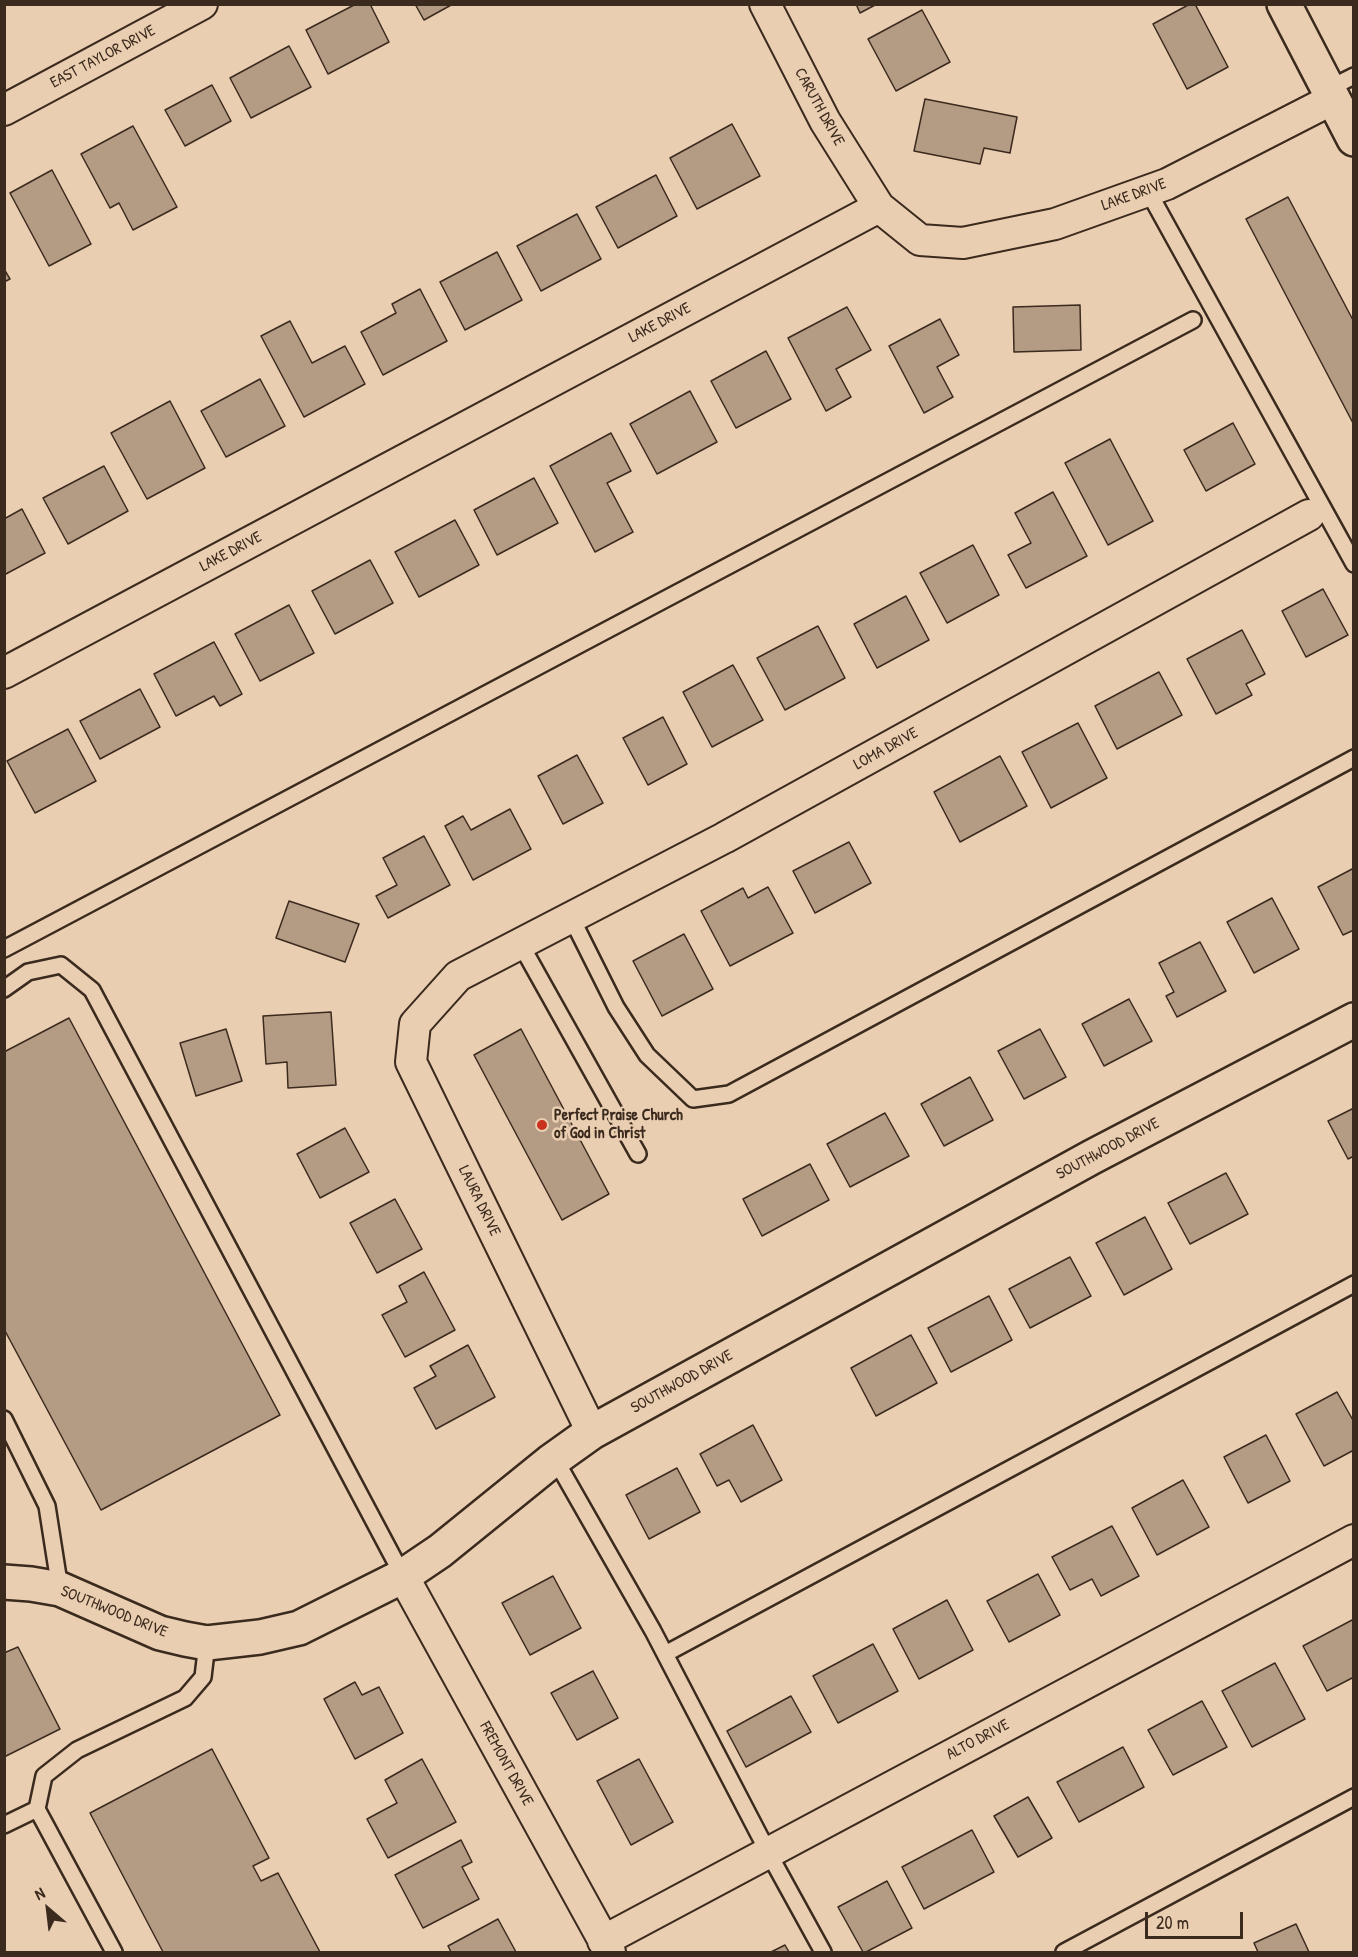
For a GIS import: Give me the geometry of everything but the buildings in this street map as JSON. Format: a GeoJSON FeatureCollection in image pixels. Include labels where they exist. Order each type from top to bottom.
{"type":"FeatureCollection","features":[{"type":"Feature","properties":{"kind":"street","name":"EAST TAYLOR DRIVE"},"geometry":{"type":"LineString","coordinates":[[4,110],[202,4]]}},
{"type":"Feature","properties":{"kind":"street","name":"CARUTH DRIVE"},"geometry":{"type":"LineString","coordinates":[[765,4],[825,121],[879,207]]}},
{"type":"Feature","properties":{"kind":"street"},"geometry":{"type":"LineString","coordinates":[[1284,4],[1338,88],[1353,139]]}},
{"type":"Feature","properties":{"kind":"street","name":"LAKE DRIVE"},"geometry":{"type":"LineString","coordinates":[[4,673],[879,207],[920,240],[963,243],[1055,224],[1167,184],[1338,88]]}},
{"type":"Feature","properties":{"kind":"street","name":"LOMA DRIVE"},"geometry":{"type":"LineString","coordinates":[[458,976],[724,838],[1309,515]]}},
{"type":"Feature","properties":{"kind":"street","name":"LAURA DRIVE"},"geometry":{"type":"LineString","coordinates":[[458,976],[415,1024],[411,1062],[592,1432]]}},
{"type":"Feature","properties":{"kind":"street","name":"SOUTHWOOD DRIVE"},"geometry":{"type":"LineString","coordinates":[[4,1582],[60,1589],[160,1633],[207,1643],[260,1637],[298,1628],[403,1576],[440,1551],[592,1432],[1092,1157],[1353,1020]]}},
{"type":"Feature","properties":{"kind":"street","name":"ALTO DRIVE"},"geometry":{"type":"LineString","coordinates":[[606,1947],[768,1852],[1353,1540]]}},
{"type":"Feature","properties":{"kind":"street","name":"FREMONT DRIVE"},"geometry":{"type":"LineString","coordinates":[[403,1576],[606,1947]]}},
{"type":"Feature","properties":{"kind":"lane"},"geometry":{"type":"LineString","coordinates":[[1148,191],[1353,564]]}},
{"type":"Feature","properties":{"kind":"lane"},"geometry":{"type":"LineString","coordinates":[[4,949],[1193,320]]}},
{"type":"Feature","properties":{"kind":"lane"},"geometry":{"type":"LineString","coordinates":[[571,917],[616,1007],[647,1055],[693,1099],[729,1094],[1353,758]]}},
{"type":"Feature","properties":{"kind":"lane"},"geometry":{"type":"LineString","coordinates":[[520,943],[638,1154]]}},
{"type":"Feature","properties":{"kind":"lane"},"geometry":{"type":"LineString","coordinates":[[4,989],[28,972],[61,965],[92,990],[403,1576]]}},
{"type":"Feature","properties":{"kind":"lane"},"geometry":{"type":"LineString","coordinates":[[665,1654],[1353,1284]]}},
{"type":"Feature","properties":{"kind":"lane"},"geometry":{"type":"LineString","coordinates":[[4,1419],[47,1506],[60,1589]]}},
{"type":"Feature","properties":{"kind":"lane"},"geometry":{"type":"LineString","coordinates":[[555,1459],[665,1654],[823,1953]]}},
{"type":"Feature","properties":{"kind":"lane"},"geometry":{"type":"LineString","coordinates":[[114,1953],[36,1809],[44,1776],[77,1750],[185,1698],[203,1677],[207,1643]]}},
{"type":"Feature","properties":{"kind":"lane"},"geometry":{"type":"LineString","coordinates":[[1064,1953],[1353,1797]]}},
{"type":"Feature","properties":{"kind":"lane"},"geometry":{"type":"LineString","coordinates":[[4,1825],[36,1809]]}},
{"type":"Feature","properties":{"kind":"place","name":"Perfect Praise Church of God in Christ"},"geometry":{"type":"Point","coordinates":[542,1125]}}]}
